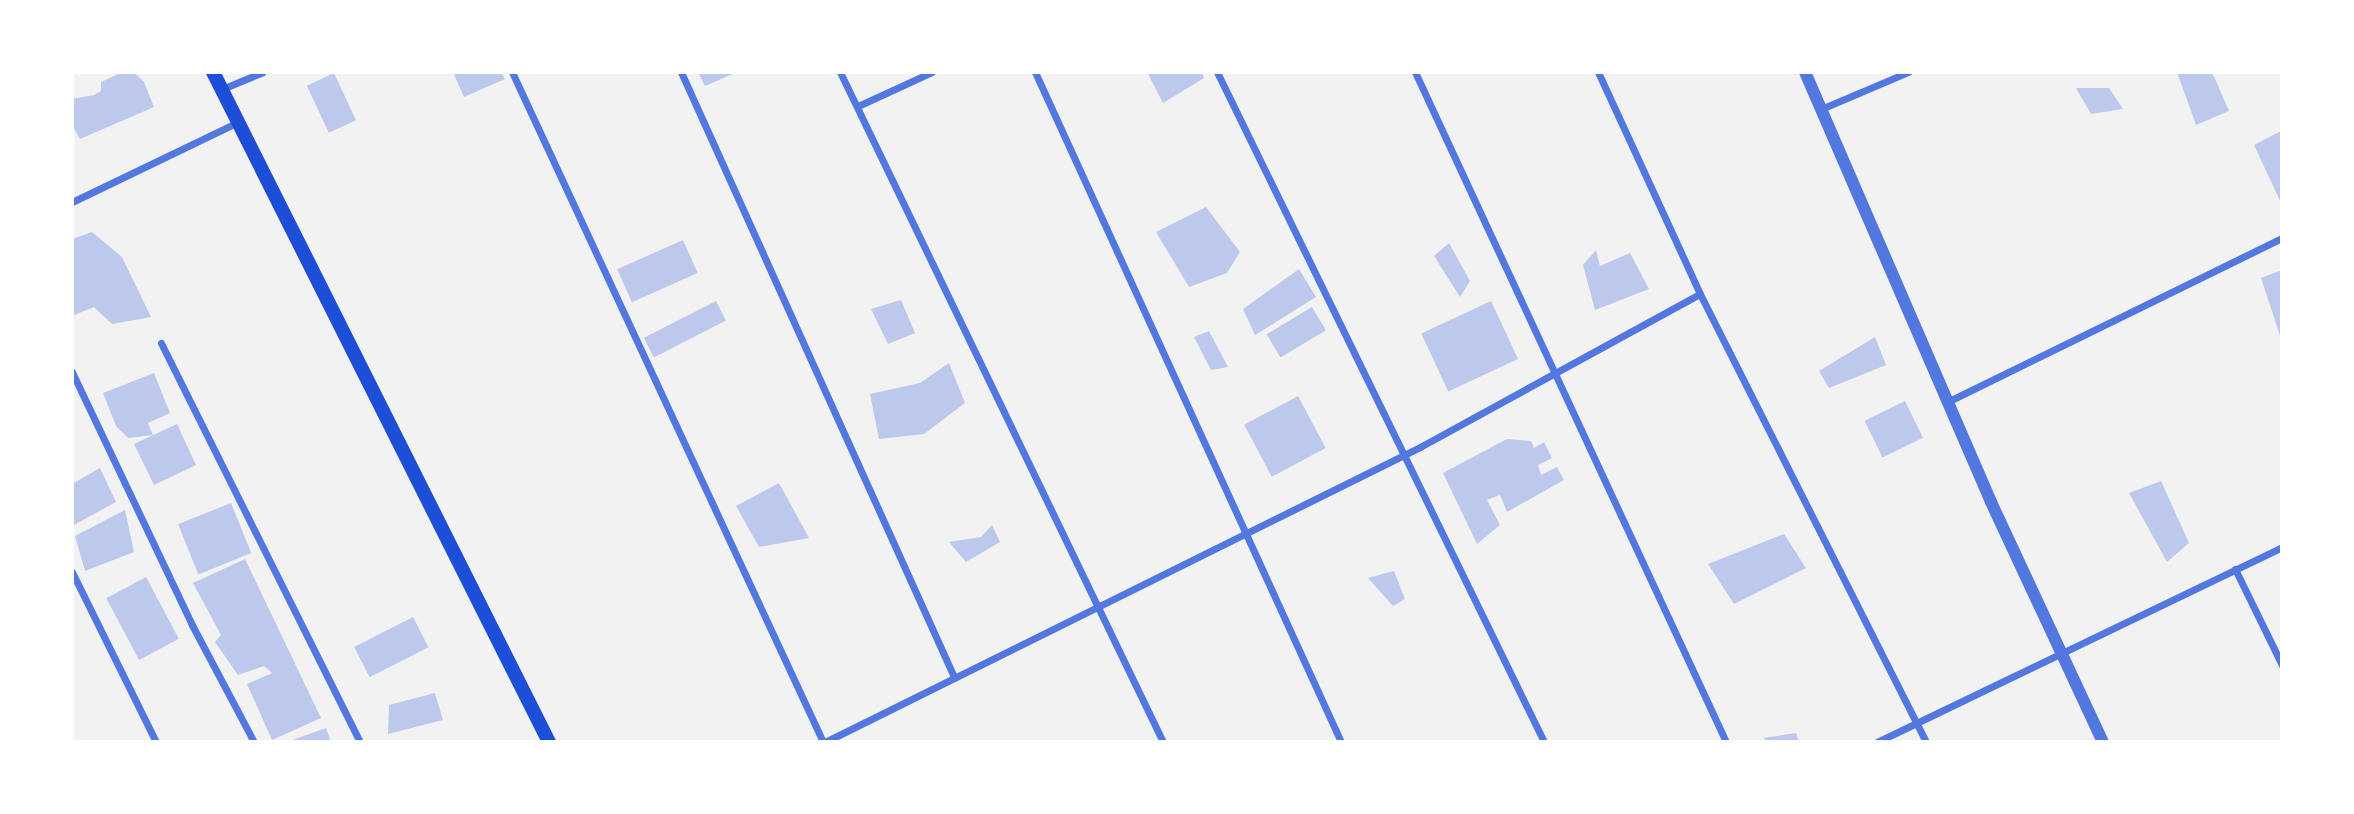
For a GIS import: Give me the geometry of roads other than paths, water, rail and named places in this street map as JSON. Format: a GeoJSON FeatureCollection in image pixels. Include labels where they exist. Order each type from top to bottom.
{"type":"FeatureCollection","features":[{"type":"Feature","properties":{"kind":"main road"},"geometry":{"type":"LineString","coordinates":[[213,72],[549,742]]}},
{"type":"Feature","properties":{"kind":"street"},"geometry":{"type":"LineString","coordinates":[[222,89],[263,72]]}},
{"type":"Feature","properties":{"kind":"street"},"geometry":{"type":"LineString","coordinates":[[512,72],[824,742],[1404,456],[1700,294]]}},
{"type":"Feature","properties":{"kind":"street"},"geometry":{"type":"LineString","coordinates":[[681,72],[954,677]]}},
{"type":"Feature","properties":{"kind":"street"},"geometry":{"type":"LineString","coordinates":[[841,72],[1163,742]]}},
{"type":"Feature","properties":{"kind":"street"},"geometry":{"type":"LineString","coordinates":[[858,106],[932,72]]}},
{"type":"Feature","properties":{"kind":"street"},"geometry":{"type":"LineString","coordinates":[[1035,72],[1341,742]]}},
{"type":"Feature","properties":{"kind":"street"},"geometry":{"type":"LineString","coordinates":[[1217,72],[1544,742]]}},
{"type":"Feature","properties":{"kind":"street"},"geometry":{"type":"LineString","coordinates":[[1415,72],[1726,742]]}},
{"type":"Feature","properties":{"kind":"street"},"geometry":{"type":"LineString","coordinates":[[1598,72],[1700,294],[1926,742]]}},
{"type":"Feature","properties":{"kind":"street"},"geometry":{"type":"LineString","coordinates":[[1805,72],[1947,402],[2103,742]]}},
{"type":"Feature","properties":{"kind":"street"},"geometry":{"type":"LineString","coordinates":[[1821,109],[1908,72]]}},
{"type":"Feature","properties":{"kind":"street"},"geometry":{"type":"LineString","coordinates":[[72,202],[238,122]]}},
{"type":"Feature","properties":{"kind":"street"},"geometry":{"type":"LineString","coordinates":[[1947,402],[2282,238]]}},
{"type":"Feature","properties":{"kind":"street"},"geometry":{"type":"LineString","coordinates":[[161,343],[360,742]]}},
{"type":"Feature","properties":{"kind":"street"},"geometry":{"type":"LineString","coordinates":[[72,372],[192,625],[254,742]]}},
{"type":"Feature","properties":{"kind":"street"},"geometry":{"type":"LineString","coordinates":[[1877,742],[2282,547]]}},
{"type":"Feature","properties":{"kind":"street"},"geometry":{"type":"LineString","coordinates":[[2235,569],[2282,665]]}},
{"type":"Feature","properties":{"kind":"street"},"geometry":{"type":"LineString","coordinates":[[72,572],[156,742]]}}]}
